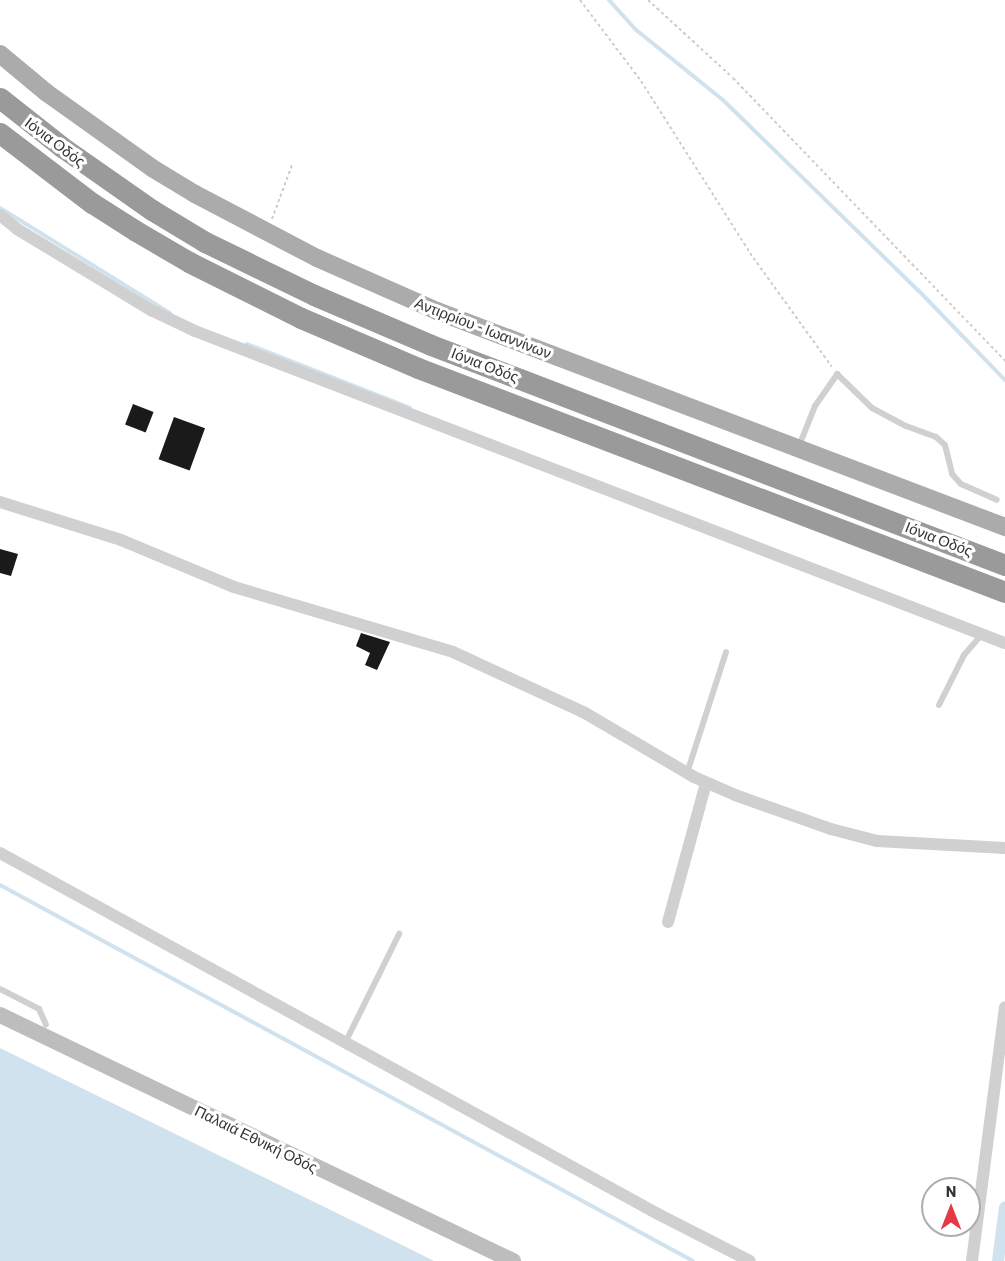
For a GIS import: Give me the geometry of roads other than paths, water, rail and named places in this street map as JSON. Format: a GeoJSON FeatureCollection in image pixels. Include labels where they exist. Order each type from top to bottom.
{"type":"FeatureCollection","features":[{"type":"Feature","properties":{"kind":"highway","name":"Ιόνια Οδός"},"geometry":{"type":"LineString","coordinates":[[0,98],[62,147],[152,210],[205,242],[314,295],[431,345],[1005,564]]}},
{"type":"Feature","properties":{"kind":"highway","name":"Ιόνια Οδός"},"geometry":{"type":"LineString","coordinates":[[0,133],[92,203],[136,231],[189,262],[301,318],[418,368],[1005,592]]}},
{"type":"Feature","properties":{"kind":"main road","name":"Αντιρρίου - Ιωαννίνων"},"geometry":{"type":"LineString","coordinates":[[1,57],[91,126],[152,168],[317,258],[437,311],[799,446],[1005,526]]}},
{"type":"Feature","properties":{"kind":"main road","name":"Παλαιά Εθνική Οδός"},"geometry":{"type":"LineString","coordinates":[[0,1015],[513,1261]]}},
{"type":"Feature","properties":{"kind":"street"},"geometry":{"type":"LineString","coordinates":[[0,216],[17,229],[151,310],[195,331],[1005,643]]}},
{"type":"Feature","properties":{"kind":"street"},"geometry":{"type":"LineString","coordinates":[[0,502],[121,540],[234,587],[453,652],[585,713],[706,783],[850,835],[890,842],[1005,848]]}},
{"type":"Feature","properties":{"kind":"street"},"geometry":{"type":"LineString","coordinates":[[668,922],[706,783]]}},
{"type":"Feature","properties":{"kind":"street"},"geometry":{"type":"LineString","coordinates":[[0,853],[648,1209],[750,1261]]}},
{"type":"Feature","properties":{"kind":"street"},"geometry":{"type":"LineString","coordinates":[[972,1261],[1005,1006]]}},
{"type":"Feature","properties":{"kind":"lane"},"geometry":{"type":"LineString","coordinates":[[799,446],[815,406],[837,374],[872,408],[906,426],[936,437],[945,445],[951,474],[961,484],[997,500]]}},
{"type":"Feature","properties":{"kind":"lane"},"geometry":{"type":"LineString","coordinates":[[939,705],[964,655],[982,634]]}},
{"type":"Feature","properties":{"kind":"lane"},"geometry":{"type":"LineString","coordinates":[[687,773],[726,652]]}},
{"type":"Feature","properties":{"kind":"lane"},"geometry":{"type":"LineString","coordinates":[[345,1043],[399,934]]}},
{"type":"Feature","properties":{"kind":"lane"},"geometry":{"type":"LineString","coordinates":[[0,990],[39,1009],[46,1025]]}},
{"type":"Feature","properties":{"kind":"water"},"geometry":{"type":"Polygon","coordinates":[[[0,1048],[396,1242],[434,1261],[0,1261],[0,1048]]]}},
{"type":"Feature","properties":{"kind":"waterway"},"geometry":{"type":"LineString","coordinates":[[609,0],[635,29],[723,100],[918,290],[1005,380]]}},
{"type":"Feature","properties":{"kind":"waterway"},"geometry":{"type":"LineString","coordinates":[[0,208],[170,313]]}},
{"type":"Feature","properties":{"kind":"waterway"},"geometry":{"type":"LineString","coordinates":[[247,344],[410,408]]}},
{"type":"Feature","properties":{"kind":"waterway"},"geometry":{"type":"LineString","coordinates":[[0,885],[693,1261]]}},
{"type":"Feature","properties":{"kind":"waterway"},"geometry":{"type":"LineString","coordinates":[[998,1261],[1005,1207]]}}]}
